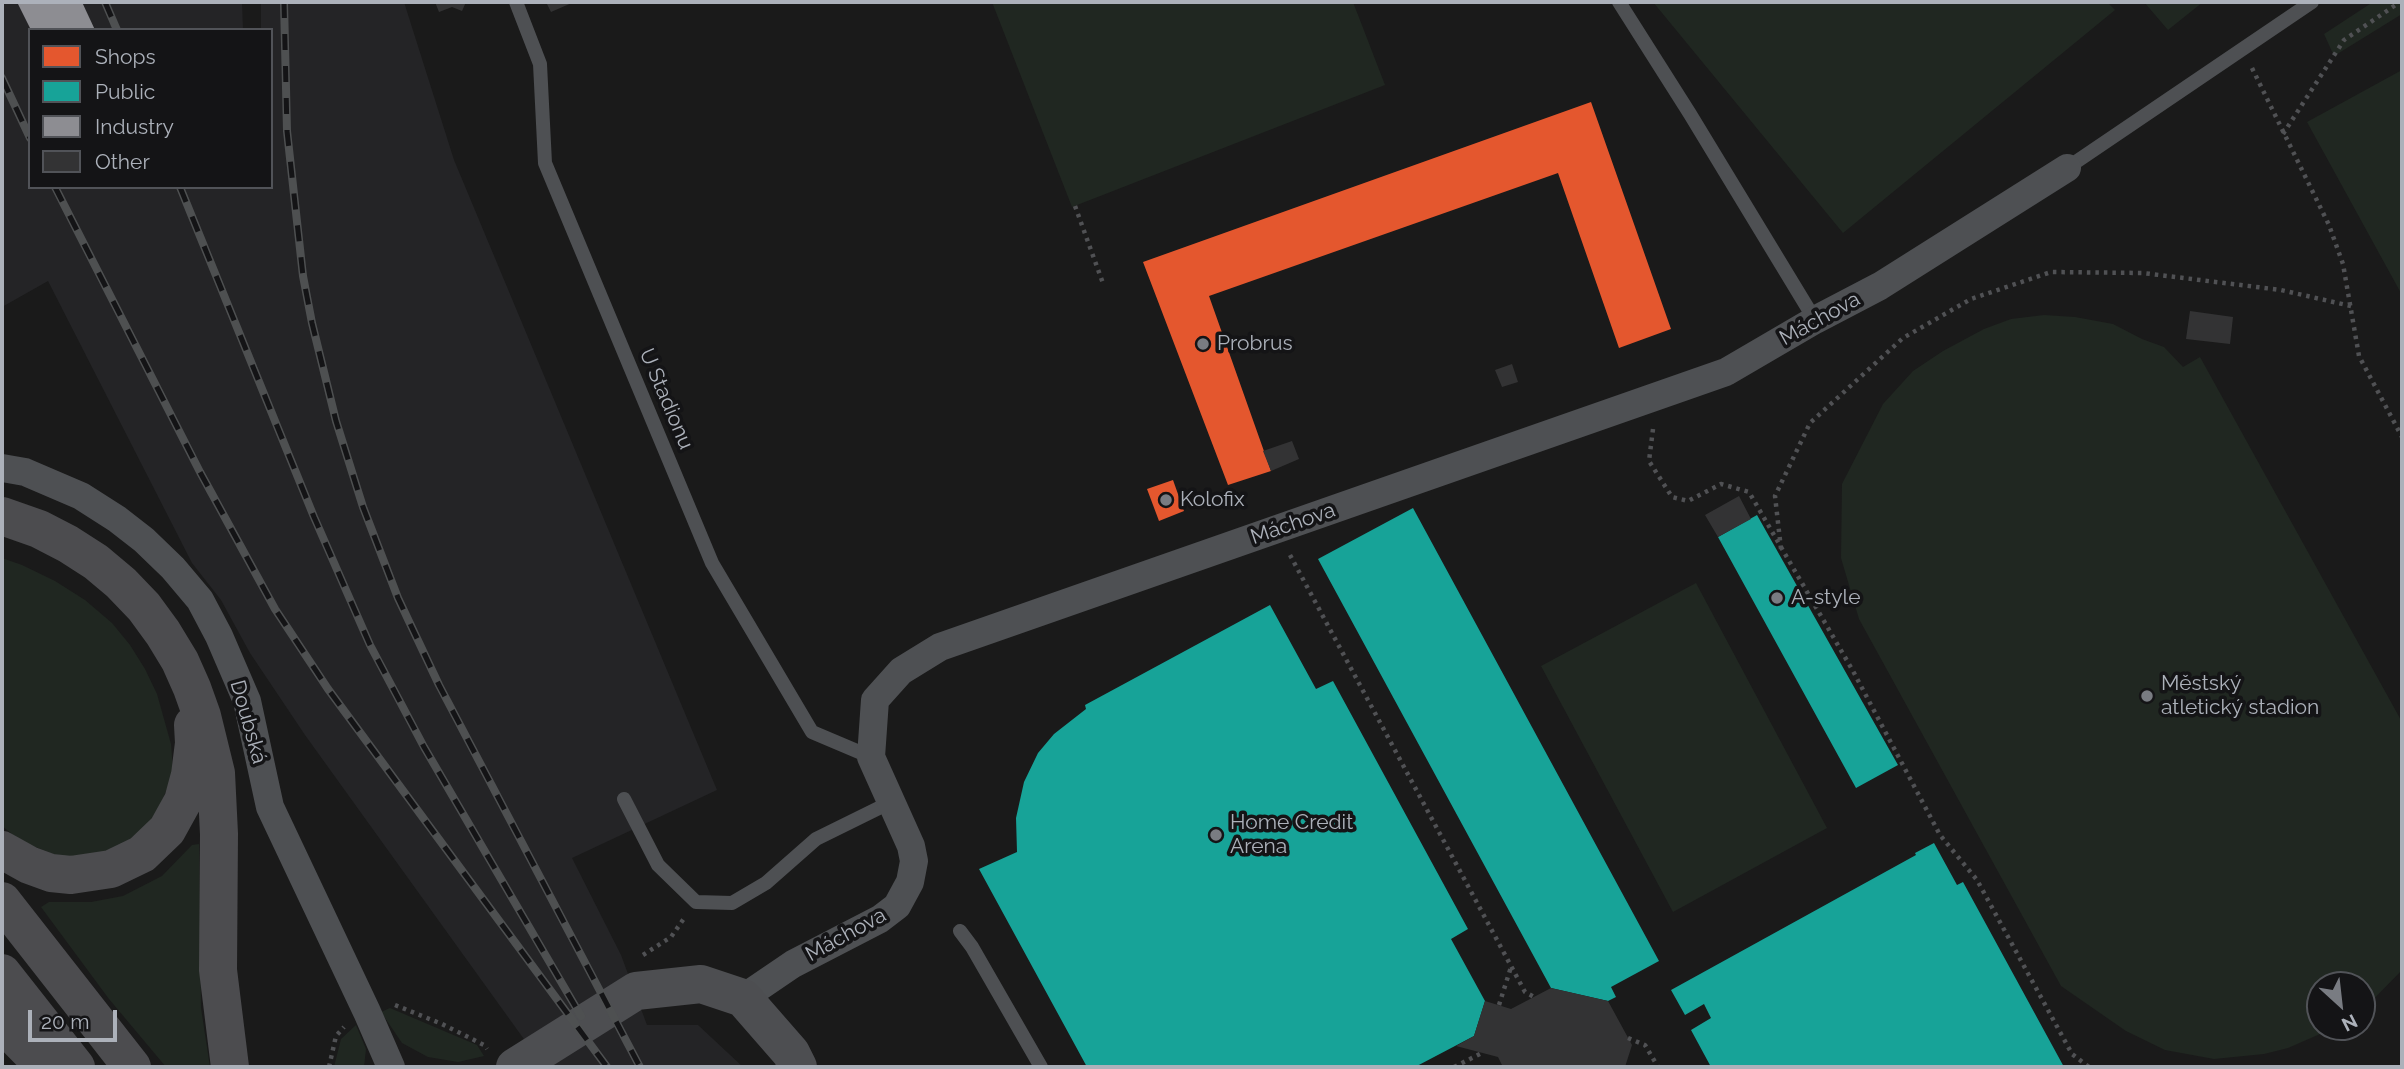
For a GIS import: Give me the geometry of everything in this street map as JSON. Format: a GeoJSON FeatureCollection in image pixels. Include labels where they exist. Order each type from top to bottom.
{"type":"FeatureCollection","features":[{"type":"Feature","properties":{"kind":"highway"},"geometry":{"type":"LineString","coordinates":[[2,516],[39,529],[96,562],[144,607],[180,661],[202,716],[216,773],[219,834],[218,970],[230,1067]]}},
{"type":"Feature","properties":{"kind":"highway"},"geometry":{"type":"LineString","coordinates":[[2,850],[29,865],[51,873],[71,875],[111,869],[142,854],[155,843],[167,830],[183,801],[190,775],[194,743],[192,712],[180,661]]}},
{"type":"Feature","properties":{"kind":"highway"},"geometry":{"type":"LineString","coordinates":[[2,901],[132,1067]]}},
{"type":"Feature","properties":{"kind":"highway"},"geometry":{"type":"LineString","coordinates":[[2,973],[76,1067]]}},
{"type":"Feature","properties":{"kind":"highway"},"geometry":{"type":"LineString","coordinates":[[2,1023],[45,1067]]}},
{"type":"Feature","properties":{"kind":"street","name":"Máchova"},"geometry":{"type":"LineString","coordinates":[[743,998],[793,964],[880,919],[897,906],[910,882],[914,861],[911,846],[871,757],[875,700],[901,671],[940,647],[1726,372],[1880,286],[2067,168]]}},
{"type":"Feature","properties":{"kind":"street","name":"Doubská"},"geometry":{"type":"LineString","coordinates":[[2,468],[25,472],[81,496],[117,519],[173,568],[200,600],[247,701],[270,807],[391,1067]]}},
{"type":"Feature","properties":{"kind":"street"},"geometry":{"type":"LineString","coordinates":[[515,1067],[636,991],[701,984],[743,998],[791,1053],[798,1067]]}},
{"type":"Feature","properties":{"kind":"lane","name":"U Stadionu"},"geometry":{"type":"LineString","coordinates":[[516,2],[540,64],[545,163],[712,563],[812,732],[871,757]]}},
{"type":"Feature","properties":{"kind":"lane"},"geometry":{"type":"LineString","coordinates":[[1619,2],[1815,320]]}},
{"type":"Feature","properties":{"kind":"lane"},"geometry":{"type":"LineString","coordinates":[[2067,168],[2312,2]]}},
{"type":"Feature","properties":{"kind":"lane"},"geometry":{"type":"LineString","coordinates":[[624,799],[658,865],[696,902],[733,904],[766,883],[816,839],[891,802]]}},
{"type":"Feature","properties":{"kind":"lane"},"geometry":{"type":"LineString","coordinates":[[960,931],[972,947],[1041,1067]]}},
{"type":"Feature","properties":{"kind":"path"},"geometry":{"type":"LineString","coordinates":[[2283,134],[2344,40],[2400,2]]}},
{"type":"Feature","properties":{"kind":"path"},"geometry":{"type":"LineString","coordinates":[[2243,50],[2329,226],[2343,264],[2359,356],[2402,437]]}},
{"type":"Feature","properties":{"kind":"path"},"geometry":{"type":"LineString","coordinates":[[1075,206],[1104,286]]}},
{"type":"Feature","properties":{"kind":"path"},"geometry":{"type":"LineString","coordinates":[[1782,549],[1775,496],[1810,423],[1903,338],[1971,299],[2051,272],[2143,273],[2281,290],[2351,306]]}},
{"type":"Feature","properties":{"kind":"path"},"geometry":{"type":"LineString","coordinates":[[1656,397],[1650,461],[1671,497],[1688,501],[1721,484],[1749,492],[1853,671],[1940,835],[1977,880],[2072,1054],[2089,1067]]}},
{"type":"Feature","properties":{"kind":"path"},"geometry":{"type":"LineString","coordinates":[[1276,530],[1511,967],[1525,992],[1534,997]]}},
{"type":"Feature","properties":{"kind":"path"},"geometry":{"type":"LineString","coordinates":[[638,958],[671,937],[696,902]]}},
{"type":"Feature","properties":{"kind":"path"},"geometry":{"type":"LineString","coordinates":[[1499,1006],[1511,967]]}},
{"type":"Feature","properties":{"kind":"path"},"geometry":{"type":"LineString","coordinates":[[1628,1038],[1645,1045],[1658,1067]]}},
{"type":"Feature","properties":{"kind":"path"},"geometry":{"type":"LineString","coordinates":[[1454,1067],[1482,1053]]}},
{"type":"Feature","properties":{"kind":"shaded area"},"geometry":{"type":"Polygon","coordinates":[[[2,2],[242,2],[243,28],[28,28],[28,189],[273,189],[273,28],[261,28],[261,2],[404,2],[454,160],[717,790],[572,858],[621,955],[647,1025],[698,1025],[743,1067],[544,1067],[305,735],[250,653],[221,600],[192,563],[48,281],[2,307],[2,2]]]}},
{"type":"Feature","properties":{"kind":"shaded area"},"geometry":{"type":"Polygon","coordinates":[[[992,2],[1353,2],[1385,85],[1072,207],[992,2]]]}},
{"type":"Feature","properties":{"kind":"shaded area"},"geometry":{"type":"Polygon","coordinates":[[[1653,2],[2107,2],[2115,10],[1843,233],[1653,2]]]}},
{"type":"Feature","properties":{"kind":"shaded area"},"geometry":{"type":"Polygon","coordinates":[[[2144,2],[2203,2],[2168,30],[2144,2]]]}},
{"type":"Feature","properties":{"kind":"shaded area"},"geometry":{"type":"Polygon","coordinates":[[[2373,2],[2402,2],[2402,14],[2334,56],[2324,34],[2373,2]]]}},
{"type":"Feature","properties":{"kind":"shaded area"},"geometry":{"type":"Polygon","coordinates":[[[2402,70],[2402,295],[2307,122],[2402,70]]]}},
{"type":"Feature","properties":{"kind":"shaded area","name":"Městský atletický stadion"},"geometry":{"type":"Polygon","coordinates":[[[2044,315],[2113,324],[2164,347],[2183,367],[2200,357],[2402,722],[2402,970],[2376,997],[2376,971],[2306,971],[2306,1040],[2288,1048],[2264,1054],[2214,1059],[2165,1050],[2126,1031],[2061,986],[1859,619],[1841,558],[1842,484],[1883,404],[1913,371],[1984,329],[2011,319],[2044,315]]]}},
{"type":"Feature","properties":{"kind":"shaded area"},"geometry":{"type":"Polygon","coordinates":[[[2,558],[55,581],[85,600],[112,623],[130,645],[157,694],[171,744],[173,770],[169,784],[157,812],[138,836],[106,853],[72,857],[56,855],[22,842],[2,826],[2,558]]]}},
{"type":"Feature","properties":{"kind":"shaded area"},"geometry":{"type":"Polygon","coordinates":[[[1696,583],[1827,828],[1673,912],[1541,666],[1696,583]]]}},
{"type":"Feature","properties":{"kind":"shaded area"},"geometry":{"type":"Polygon","coordinates":[[[199,844],[201,1008],[210,1067],[166,1067],[109,999],[41,907],[49,902],[91,902],[123,896],[162,876],[192,845],[199,844]]]}},
{"type":"Feature","properties":{"kind":"shaded area"},"geometry":{"type":"Polygon","coordinates":[[[390,1008],[477,1045],[484,1056],[458,1062],[428,1057],[402,1043],[381,1012],[390,1008]]]}},
{"type":"Feature","properties":{"kind":"shaded area"},"geometry":{"type":"Polygon","coordinates":[[[356,1025],[366,1049],[364,1067],[334,1067],[341,1039],[356,1025]]]}},
{"type":"Feature","properties":{"kind":"building: Shops"},"geometry":{"type":"Polygon","coordinates":[[[1591,102],[1671,329],[1619,348],[1558,173],[1209,296],[1271,471],[1228,485],[1143,262],[1591,102]]]}},
{"type":"Feature","properties":{"kind":"building: Shops","name":"Kolofix"},"geometry":{"type":"Polygon","coordinates":[[[1173,480],[1184,511],[1159,521],[1147,489],[1173,480]]]}},
{"type":"Feature","properties":{"kind":"building: Public"},"geometry":{"type":"Polygon","coordinates":[[[1413,508],[1659,961],[1611,987],[1616,997],[1608,1001],[1551,988],[1318,559],[1413,508]]]}},
{"type":"Feature","properties":{"kind":"building: Public","name":"A-style"},"geometry":{"type":"Polygon","coordinates":[[[1757,515],[1898,765],[1856,788],[1718,537],[1757,515]]]}},
{"type":"Feature","properties":{"kind":"building: Public","name":"Home Credit Arena"},"geometry":{"type":"Polygon","coordinates":[[[1270,605],[1316,689],[1333,681],[1468,929],[1451,939],[1485,1001],[1474,1036],[1415,1067],[1087,1067],[979,869],[1017,852],[1016,818],[1024,782],[1038,753],[1054,734],[1086,709],[1085,705],[1270,605]]]}},
{"type":"Feature","properties":{"kind":"building: Public"},"geometry":{"type":"Polygon","coordinates":[[[1934,843],[1957,885],[1963,882],[2064,1067],[1711,1067],[1691,1030],[1711,1018],[1704,1004],[1685,1015],[1671,990],[1934,843]]]}},
{"type":"Feature","properties":{"kind":"building: Industry"},"geometry":{"type":"Polygon","coordinates":[[[17,2],[82,2],[94,28],[30,28],[17,2]]]}},
{"type":"Feature","properties":{"kind":"building: Other"},"geometry":{"type":"Polygon","coordinates":[[[435,2],[466,2],[462,11],[452,7],[439,12],[435,2]]]}},
{"type":"Feature","properties":{"kind":"building: Other"},"geometry":{"type":"Polygon","coordinates":[[[546,2],[574,2],[551,12],[546,2]]]}},
{"type":"Feature","properties":{"kind":"building: Other"},"geometry":{"type":"Polygon","coordinates":[[[2190,311],[2233,317],[2230,344],[2186,339],[2190,311]]]}},
{"type":"Feature","properties":{"kind":"building: Other"},"geometry":{"type":"Polygon","coordinates":[[[1512,364],[1518,382],[1502,387],[1495,370],[1512,364]]]}},
{"type":"Feature","properties":{"kind":"building: Other"},"geometry":{"type":"Polygon","coordinates":[[[1292,441],[1299,459],[1271,471],[1263,451],[1292,441]]]}},
{"type":"Feature","properties":{"kind":"building: Other"},"geometry":{"type":"Polygon","coordinates":[[[1739,496],[1751,519],[1718,537],[1705,515],[1739,496]]]}},
{"type":"Feature","properties":{"kind":"building: Other"},"geometry":{"type":"Polygon","coordinates":[[[1551,988],[1608,1001],[1632,1045],[1625,1067],[1503,1067],[1498,1057],[1456,1046],[1474,1036],[1485,1001],[1511,1009],[1551,988]]]}},
{"type":"Feature","properties":{"kind":"railway"},"geometry":{"type":"LineString","coordinates":[[105,2],[116,28]]}},
{"type":"Feature","properties":{"kind":"railway"},"geometry":{"type":"LineString","coordinates":[[284,2],[287,131],[303,276],[336,421],[363,507],[398,598],[439,685],[640,1067]]}},
{"type":"Feature","properties":{"kind":"railway"},"geometry":{"type":"LineString","coordinates":[[2,78],[28,134]]}},
{"type":"Feature","properties":{"kind":"railway"},"geometry":{"type":"LineString","coordinates":[[56,189],[200,472],[275,609],[328,689],[607,1067]]}},
{"type":"Feature","properties":{"kind":"railway"},"geometry":{"type":"LineString","coordinates":[[181,189],[314,517],[370,645],[424,747],[581,1016]]}},
{"type":"Feature","properties":{"kind":"place","name":"Probrus"},"geometry":{"type":"Point","coordinates":[1203,344]}},
{"type":"Feature","properties":{"kind":"place","name":"Kolofix"},"geometry":{"type":"Point","coordinates":[1166,500]}},
{"type":"Feature","properties":{"kind":"place","name":"A-style"},"geometry":{"type":"Point","coordinates":[1777,598]}},
{"type":"Feature","properties":{"kind":"place","name":"Městský atletický stadion"},"geometry":{"type":"Point","coordinates":[2147,696]}},
{"type":"Feature","properties":{"kind":"place","name":"Home Credit Arena"},"geometry":{"type":"Point","coordinates":[1216,835]}}]}
